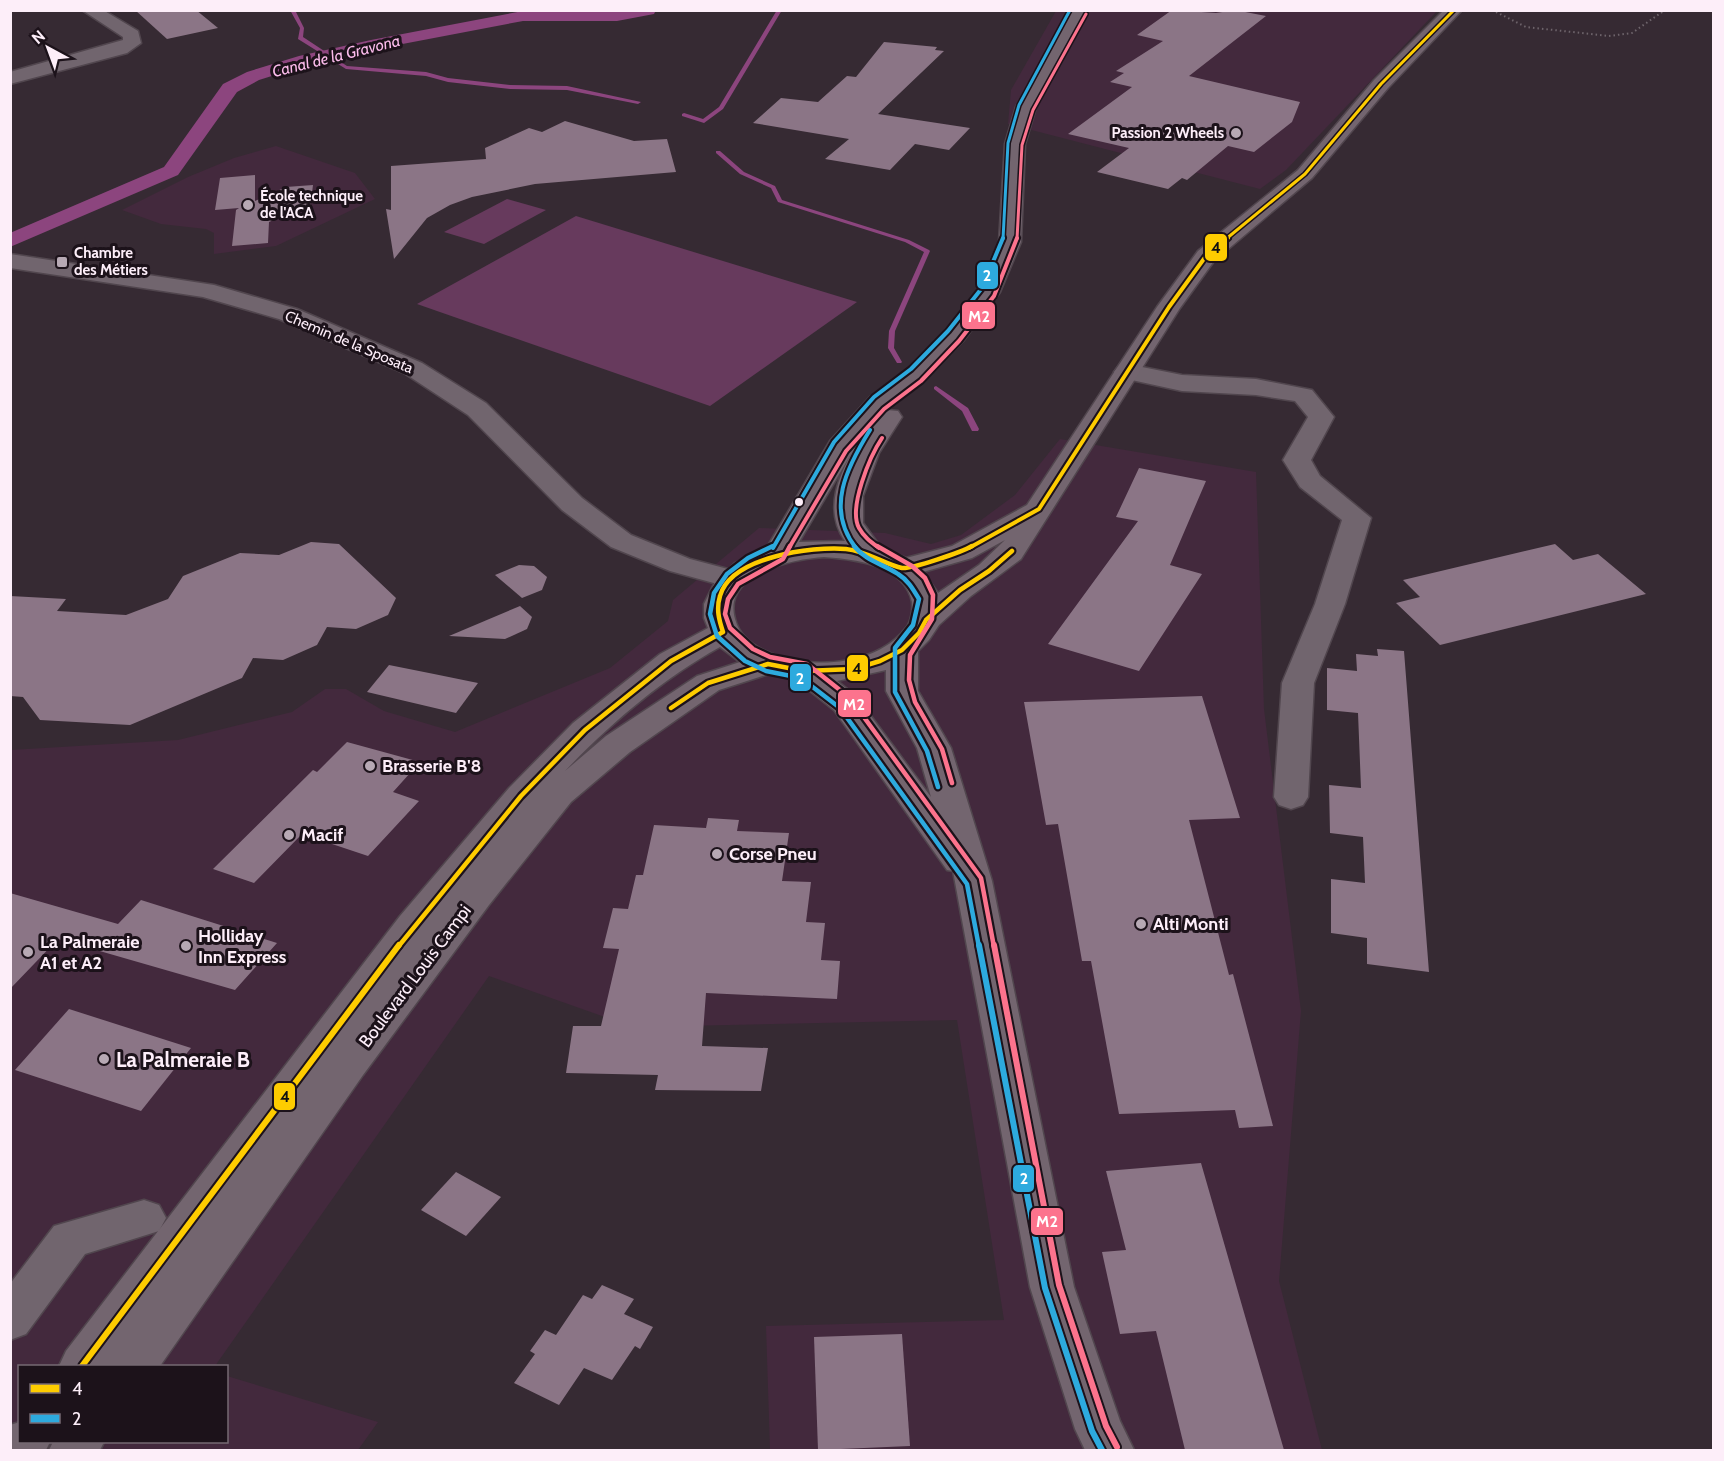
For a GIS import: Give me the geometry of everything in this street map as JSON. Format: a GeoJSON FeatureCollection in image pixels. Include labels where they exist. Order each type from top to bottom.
{"type":"FeatureCollection","features":[{"type":"Feature","properties":{"kind":"main road"},"geometry":{"type":"LineString","coordinates":[[777,555],[840,447],[879,402],[916,375],[954,336],[988,292],[1010,242],[1015,144],[1026,107],[1079,10]]}},
{"type":"Feature","properties":{"kind":"main road"},"geometry":{"type":"LineString","coordinates":[[786,668],[854,669],[880,661],[902,650],[919,633],[926,620],[960,590],[1011,553],[1127,372],[1206,256],[1305,174],[1381,84],[1454,10]]}},
{"type":"Feature","properties":{"kind":"main road"},"geometry":{"type":"LineString","coordinates":[[871,554],[850,526],[846,505],[868,444],[897,406],[916,375]]}},
{"type":"Feature","properties":{"kind":"main road"},"geometry":{"type":"LineString","coordinates":[[903,568],[962,552],[1039,509]]}},
{"type":"Feature","properties":{"kind":"main road"},"geometry":{"type":"LineString","coordinates":[[926,620],[927,601],[919,584],[903,568],[871,554],[824,548],[777,555],[752,565],[732,579],[721,596],[717,614],[723,632],[749,655],[786,668],[845,703],[974,881]]}},
{"type":"Feature","properties":{"kind":"main road","name":"Boulevard Louis Campi"},"geometry":{"type":"LineString","coordinates":[[83,1365],[413,926],[521,796],[585,730],[671,661],[723,632]]}},
{"type":"Feature","properties":{"kind":"main road"},"geometry":{"type":"LineString","coordinates":[[902,650],[902,691],[934,748],[974,881],[1052,1287],[1099,1430],[1110,1450]]}},
{"type":"Feature","properties":{"kind":"main road","name":"Boulevard Louis Campi"},"geometry":{"type":"LineString","coordinates":[[134,1365],[349,1064],[476,896],[559,794],[618,744],[708,683],[786,668]]}},
{"type":"Feature","properties":{"kind":"street"},"geometry":{"type":"LineString","coordinates":[[10,78],[120,49],[132,43],[132,35],[90,10]]}},
{"type":"Feature","properties":{"kind":"street","name":"Chemin de la Sposata"},"geometry":{"type":"LineString","coordinates":[[10,261],[206,290],[288,314],[413,368],[477,409],[572,504],[621,541],[680,565],[732,579]]}},
{"type":"Feature","properties":{"kind":"street"},"geometry":{"type":"LineString","coordinates":[[1127,372],[1182,383],[1256,387],[1303,395],[1321,417],[1297,460],[1310,481],[1357,518],[1330,604],[1298,683],[1291,797]]}},
{"type":"Feature","properties":{"kind":"street"},"geometry":{"type":"LineString","coordinates":[[10,1320],[70,1239],[144,1218]]}},
{"type":"Feature","properties":{"kind":"path"},"geometry":{"type":"LineString","coordinates":[[1492,10],[1526,27],[1610,36],[1632,33],[1665,10]]}},
{"type":"Feature","properties":{"kind":"shaded area"},"geometry":{"type":"Polygon","coordinates":[[[1056,11],[1437,11],[1286,170],[1260,189],[1008,124],[1011,90],[1056,11]]]}},
{"type":"Feature","properties":{"kind":"shaded area","name":"École technique de l'ACA"},"geometry":{"type":"Polygon","coordinates":[[[276,146],[355,173],[375,199],[276,246],[214,254],[214,233],[206,229],[161,224],[122,210],[188,177],[234,158],[276,146]]]}},
{"type":"Feature","properties":{"kind":"shaded area"},"geometry":{"type":"Polygon","coordinates":[[[507,199],[546,210],[484,244],[444,232],[507,199]]]}},
{"type":"Feature","properties":{"kind":"shaded area"},"geometry":{"type":"Polygon","coordinates":[[[576,216],[857,302],[710,406],[417,304],[576,216]]]}},
{"type":"Feature","properties":{"kind":"shaded area"},"geometry":{"type":"Polygon","coordinates":[[[1060,439],[1256,472],[1264,709],[1301,1011],[1279,1281],[1322,1450],[770,1450],[766,1326],[1004,1320],[957,1020],[633,1027],[489,976],[216,1365],[18,1365],[18,1443],[228,1443],[228,1376],[378,1422],[358,1450],[11,1450],[11,750],[178,740],[292,712],[325,689],[346,689],[384,711],[455,732],[610,668],[668,621],[673,600],[759,528],[885,533],[931,544],[961,535],[1015,495],[1060,439]]]}},
{"type":"Feature","properties":{"kind":"building"},"geometry":{"type":"Polygon","coordinates":[[[135,10],[196,10],[218,28],[167,39],[135,10]]]}},
{"type":"Feature","properties":{"kind":"building"},"geometry":{"type":"Polygon","coordinates":[[[1172,10],[1216,13],[1235,10],[1266,16],[1189,76],[1300,102],[1292,122],[1254,152],[1228,146],[1187,180],[1182,178],[1168,189],[1097,172],[1129,148],[1068,134],[1132,87],[1110,82],[1124,73],[1116,71],[1163,41],[1137,35],[1172,10]]]}},
{"type":"Feature","properties":{"kind":"building"},"geometry":{"type":"Polygon","coordinates":[[[884,42],[937,47],[935,50],[944,51],[878,114],[970,128],[949,150],[915,144],[890,170],[825,159],[849,139],[753,123],[781,98],[818,102],[847,76],[856,77],[884,42]]]}},
{"type":"Feature","properties":{"kind":"building"},"geometry":{"type":"Polygon","coordinates":[[[565,121],[634,141],[667,139],[676,172],[535,184],[472,197],[450,205],[427,218],[394,259],[386,209],[391,210],[391,166],[486,159],[485,148],[529,128],[542,132],[565,121]]]}},
{"type":"Feature","properties":{"kind":"building"},"geometry":{"type":"Polygon","coordinates":[[[255,175],[255,201],[286,187],[313,185],[310,209],[297,210],[269,222],[268,243],[232,246],[236,210],[239,208],[215,210],[220,178],[255,175]]]}},
{"type":"Feature","properties":{"kind":"building"},"geometry":{"type":"Polygon","coordinates":[[[1139,468],[1206,481],[1170,565],[1202,574],[1139,671],[1048,644],[1138,521],[1116,517],[1139,468]]]}},
{"type":"Feature","properties":{"kind":"building"},"geometry":{"type":"Polygon","coordinates":[[[311,542],[339,544],[396,598],[388,615],[356,629],[327,627],[317,645],[283,660],[253,658],[242,678],[130,725],[40,720],[23,697],[10,696],[10,596],[66,599],[57,611],[126,615],[168,599],[183,576],[240,553],[279,555],[311,542]]]}},
{"type":"Feature","properties":{"kind":"building"},"geometry":{"type":"Polygon","coordinates":[[[1555,544],[1573,560],[1598,554],[1646,594],[1440,645],[1396,603],[1420,597],[1403,580],[1555,544]]]}},
{"type":"Feature","properties":{"kind":"building"},"geometry":{"type":"Polygon","coordinates":[[[519,565],[534,566],[547,577],[542,590],[522,598],[495,575],[519,565]]]}},
{"type":"Feature","properties":{"kind":"building"},"geometry":{"type":"Polygon","coordinates":[[[520,606],[532,617],[527,629],[505,639],[449,636],[520,606]]]}},
{"type":"Feature","properties":{"kind":"building"},"geometry":{"type":"Polygon","coordinates":[[[1377,649],[1404,651],[1429,972],[1367,964],[1367,938],[1331,933],[1331,879],[1365,883],[1363,837],[1330,833],[1329,785],[1361,788],[1358,713],[1327,710],[1327,668],[1357,671],[1356,654],[1378,656],[1377,649]]]}},
{"type":"Feature","properties":{"kind":"building"},"geometry":{"type":"Polygon","coordinates":[[[389,665],[478,683],[456,713],[367,692],[389,665]]]}},
{"type":"Feature","properties":{"kind":"building"},"geometry":{"type":"Polygon","coordinates":[[[1202,696],[1240,818],[1189,820],[1229,975],[1233,974],[1273,1126],[1239,1128],[1235,1110],[1119,1114],[1091,961],[1082,961],[1058,824],[1046,825],[1024,702],[1202,696]]]}},
{"type":"Feature","properties":{"kind":"building"},"geometry":{"type":"Polygon","coordinates":[[[347,742],[420,762],[393,792],[419,801],[368,856],[302,834],[254,883],[213,869],[313,770],[317,772],[347,742]]]}},
{"type":"Feature","properties":{"kind":"building"},"geometry":{"type":"Polygon","coordinates":[[[708,818],[739,820],[737,831],[789,833],[782,881],[811,882],[806,922],[825,923],[821,960],[840,961],[837,999],[706,993],[702,1046],[768,1048],[761,1091],[655,1090],[658,1075],[566,1073],[573,1026],[601,1026],[619,949],[603,948],[613,908],[628,909],[636,875],[643,875],[654,825],[706,828],[708,818]]]}},
{"type":"Feature","properties":{"kind":"building","name":"Holliday Inn Express"},"geometry":{"type":"Polygon","coordinates":[[[10,893],[118,924],[141,900],[277,943],[235,990],[58,939],[10,989],[10,893]]]}},
{"type":"Feature","properties":{"kind":"building","name":"La Palmeraie B"},"geometry":{"type":"Polygon","coordinates":[[[69,1009],[191,1048],[141,1111],[15,1070],[69,1009]]]}},
{"type":"Feature","properties":{"kind":"building"},"geometry":{"type":"Polygon","coordinates":[[[1201,1163],[1284,1450],[1185,1450],[1156,1331],[1120,1334],[1102,1252],[1126,1250],[1106,1171],[1201,1163]]]}},
{"type":"Feature","properties":{"kind":"building"},"geometry":{"type":"Polygon","coordinates":[[[456,1172],[501,1197],[466,1236],[421,1210],[456,1172]]]}},
{"type":"Feature","properties":{"kind":"building"},"geometry":{"type":"Polygon","coordinates":[[[602,1285],[634,1299],[624,1314],[653,1327],[640,1349],[635,1346],[612,1380],[584,1368],[559,1405],[514,1383],[535,1354],[530,1351],[545,1330],[556,1335],[583,1295],[592,1299],[602,1285]]]}},
{"type":"Feature","properties":{"kind":"building"},"geometry":{"type":"Polygon","coordinates":[[[902,1334],[910,1446],[818,1450],[814,1337],[902,1334]]]}},
{"type":"Feature","properties":{"kind":"waterway"},"geometry":{"type":"LineString","coordinates":[[292,10],[302,28],[300,38],[346,67],[426,74],[448,80],[510,87],[567,88],[638,102]]}},
{"type":"Feature","properties":{"kind":"waterway","name":"Canal de la Gravona"},"geometry":{"type":"LineString","coordinates":[[10,241],[171,171],[230,88],[253,76],[305,60],[371,45],[523,16],[601,16],[633,14],[648,10]]}},
{"type":"Feature","properties":{"kind":"waterway"},"geometry":{"type":"LineString","coordinates":[[684,115],[704,121],[721,108],[780,10]]}},
{"type":"Feature","properties":{"kind":"waterway"},"geometry":{"type":"LineString","coordinates":[[718,152],[742,173],[773,187],[780,201],[907,241],[927,251],[892,331],[891,348],[899,362]]}},
{"type":"Feature","properties":{"kind":"waterway"},"geometry":{"type":"LineString","coordinates":[[936,388],[965,410],[975,429]]}},
{"type":"Feature","properties":{"kind":"transit line","name":"2"},"geometry":{"type":"LineString","coordinates":[[1070,10],[1019,105],[1008,143],[1003,240],[982,288],[948,331],[911,369],[874,397],[834,442],[772,549],[748,558],[727,574],[714,593],[710,614],[717,636],[745,661],[766,671],[801,678],[840,708],[967,884],[1045,1288],[1092,1431],[1102,1450]]}},
{"type":"Feature","properties":{"kind":"transit line","name":"4"},"geometry":{"type":"LineString","coordinates":[[83,1365],[413,926],[521,796],[585,730],[671,661],[723,632],[718,616],[720,595],[730,580],[746,568],[766,559],[810,550],[847,549],[876,556],[903,568],[962,552],[1039,509],[1169,307],[1206,256],[1305,174],[1381,84],[1454,10]]}},
{"type":"Feature","properties":{"kind":"transit line","name":"M2"},"geometry":{"type":"LineString","coordinates":[[1086,14],[1033,110],[1022,145],[1017,244],[994,296],[959,341],[921,381],[884,409],[846,451],[783,559],[738,584],[728,599],[725,614],[730,628],[753,649],[770,657],[807,664],[850,698],[981,878],[1059,1285],[1106,1426],[1117,1447]]}},
{"type":"Feature","properties":{"kind":"transit line","name":"2"},"geometry":{"type":"LineString","coordinates":[[870,430],[859,448],[841,494],[839,515],[847,537],[861,555],[897,573],[908,582],[919,599],[919,608],[913,625],[895,648],[895,692],[927,751],[938,787]]}},
{"type":"Feature","properties":{"kind":"transit line","name":"M2"},"geometry":{"type":"LineString","coordinates":[[882,438],[873,454],[855,509],[858,527],[867,539],[912,566],[925,578],[933,595],[932,619],[910,655],[909,680],[915,702],[937,737],[952,783]]}},
{"type":"Feature","properties":{"kind":"transit line","name":"4"},"geometry":{"type":"LineString","coordinates":[[671,708],[708,683],[768,664],[804,671],[854,669],[880,661],[902,650],[919,633],[926,620],[960,590],[989,571],[1012,551]]}},
{"type":"Feature","properties":{"kind":"place","name":"Passion 2 Wheels"},"geometry":{"type":"Point","coordinates":[1236,133]}},
{"type":"Feature","properties":{"kind":"place","name":"École technique de l'ACA"},"geometry":{"type":"Point","coordinates":[248,205]}},
{"type":"Feature","properties":{"kind":"place","name":"Chambre des Métiers"},"geometry":{"type":"Point","coordinates":[62,262]}},
{"type":"Feature","properties":{"kind":"place","name":"Brasserie B'8"},"geometry":{"type":"Point","coordinates":[370,766]}},
{"type":"Feature","properties":{"kind":"place","name":"Macif"},"geometry":{"type":"Point","coordinates":[289,835]}},
{"type":"Feature","properties":{"kind":"place","name":"Corse Pneu"},"geometry":{"type":"Point","coordinates":[717,854]}},
{"type":"Feature","properties":{"kind":"place","name":"Alti Monti"},"geometry":{"type":"Point","coordinates":[1141,924]}},
{"type":"Feature","properties":{"kind":"place","name":"Holliday Inn Express"},"geometry":{"type":"Point","coordinates":[186,946]}},
{"type":"Feature","properties":{"kind":"place","name":"La Palmeraie A1 et A2"},"geometry":{"type":"Point","coordinates":[28,952]}},
{"type":"Feature","properties":{"kind":"place","name":"La Palmeraie B"},"geometry":{"type":"Point","coordinates":[104,1059]}}]}
